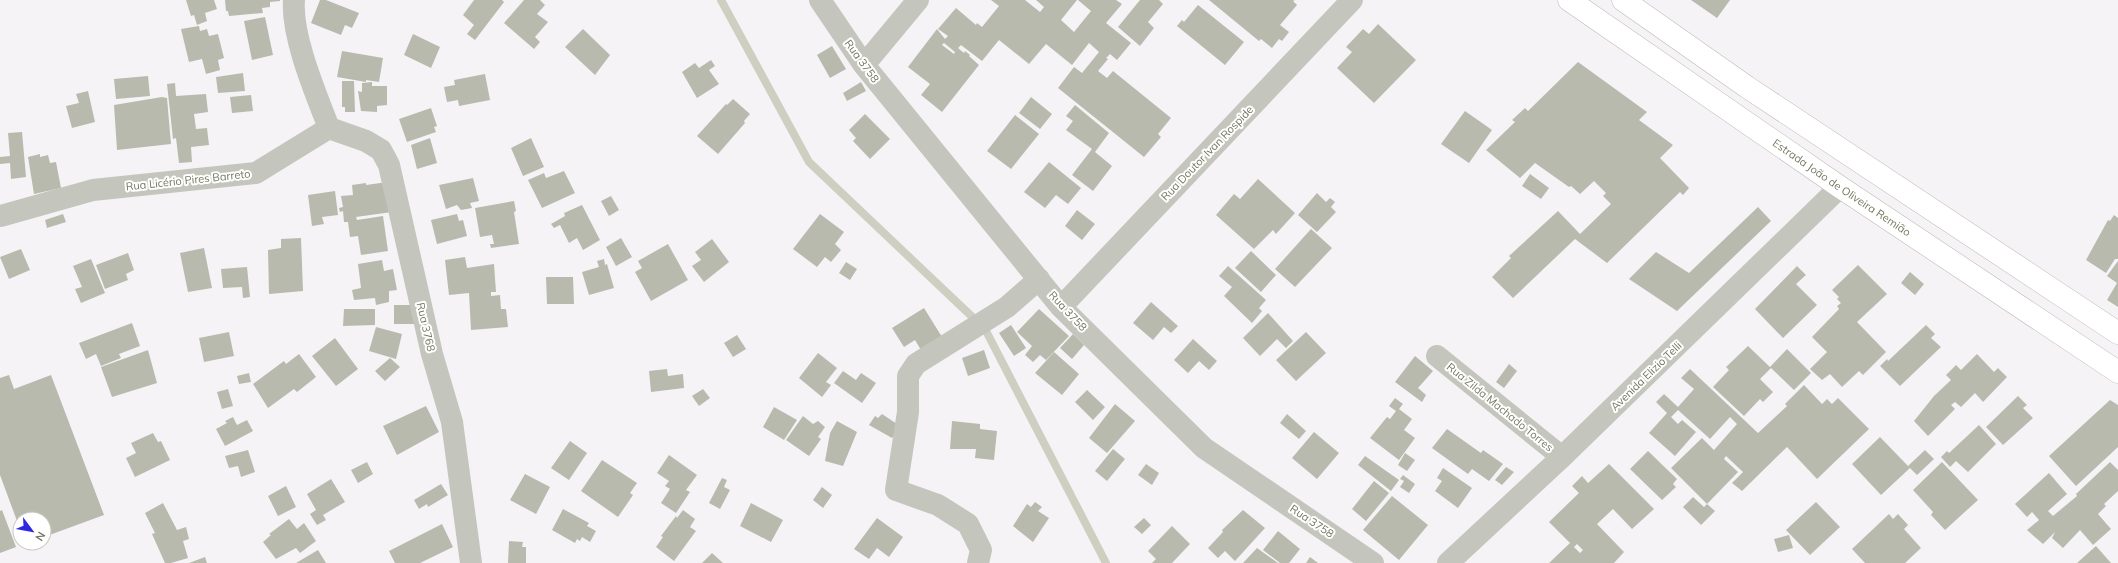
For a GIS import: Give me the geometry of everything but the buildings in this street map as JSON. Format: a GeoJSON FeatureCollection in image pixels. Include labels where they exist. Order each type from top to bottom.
{"type":"FeatureCollection","features":[{"type":"Feature","properties":{"kind":"main road","name":"Estrada João de Oliveira Remião"},"geometry":{"type":"LineString","coordinates":[[1568,0],[1840,187],[2118,372]]}},
{"type":"Feature","properties":{"kind":"main road"},"geometry":{"type":"LineString","coordinates":[[1623,0],[1747,86],[2118,333]]}},
{"type":"Feature","properties":{"kind":"street"},"geometry":{"type":"LineString","coordinates":[[294,0],[293,12],[309,77],[329,128]]}},
{"type":"Feature","properties":{"kind":"street","name":"Rua 3758"},"geometry":{"type":"LineString","coordinates":[[820,0],[864,65],[1061,307],[1204,448],[1373,563]]}},
{"type":"Feature","properties":{"kind":"street"},"geometry":{"type":"LineString","coordinates":[[864,65],[918,0]]}},
{"type":"Feature","properties":{"kind":"street","name":"Rua Doutor Ivan Rospide"},"geometry":{"type":"LineString","coordinates":[[1061,307],[1352,0]]}},
{"type":"Feature","properties":{"kind":"street","name":"Rua Licério Pires Barreto"},"geometry":{"type":"LineString","coordinates":[[1,216],[93,190],[256,173],[329,128]]}},
{"type":"Feature","properties":{"kind":"street","name":"Rua 3768"},"geometry":{"type":"LineString","coordinates":[[329,128],[366,141],[381,150],[389,165],[432,354],[452,422],[471,563]]}},
{"type":"Feature","properties":{"kind":"street","name":"Avenida Elizio Telli"},"geometry":{"type":"LineString","coordinates":[[1448,563],[1562,457],[1840,187]]}},
{"type":"Feature","properties":{"kind":"street"},"geometry":{"type":"LineString","coordinates":[[978,563],[981,550],[968,524],[938,505],[896,490],[908,412],[908,376],[916,364],[1007,307],[1039,280]]}},
{"type":"Feature","properties":{"kind":"street","name":"Rua Zilda Machado Torres"},"geometry":{"type":"LineString","coordinates":[[1437,356],[1562,457]]}},
{"type":"Feature","properties":{"kind":"waterway"},"geometry":{"type":"LineString","coordinates":[[721,0],[809,162],[985,329],[1106,563]]}}]}
